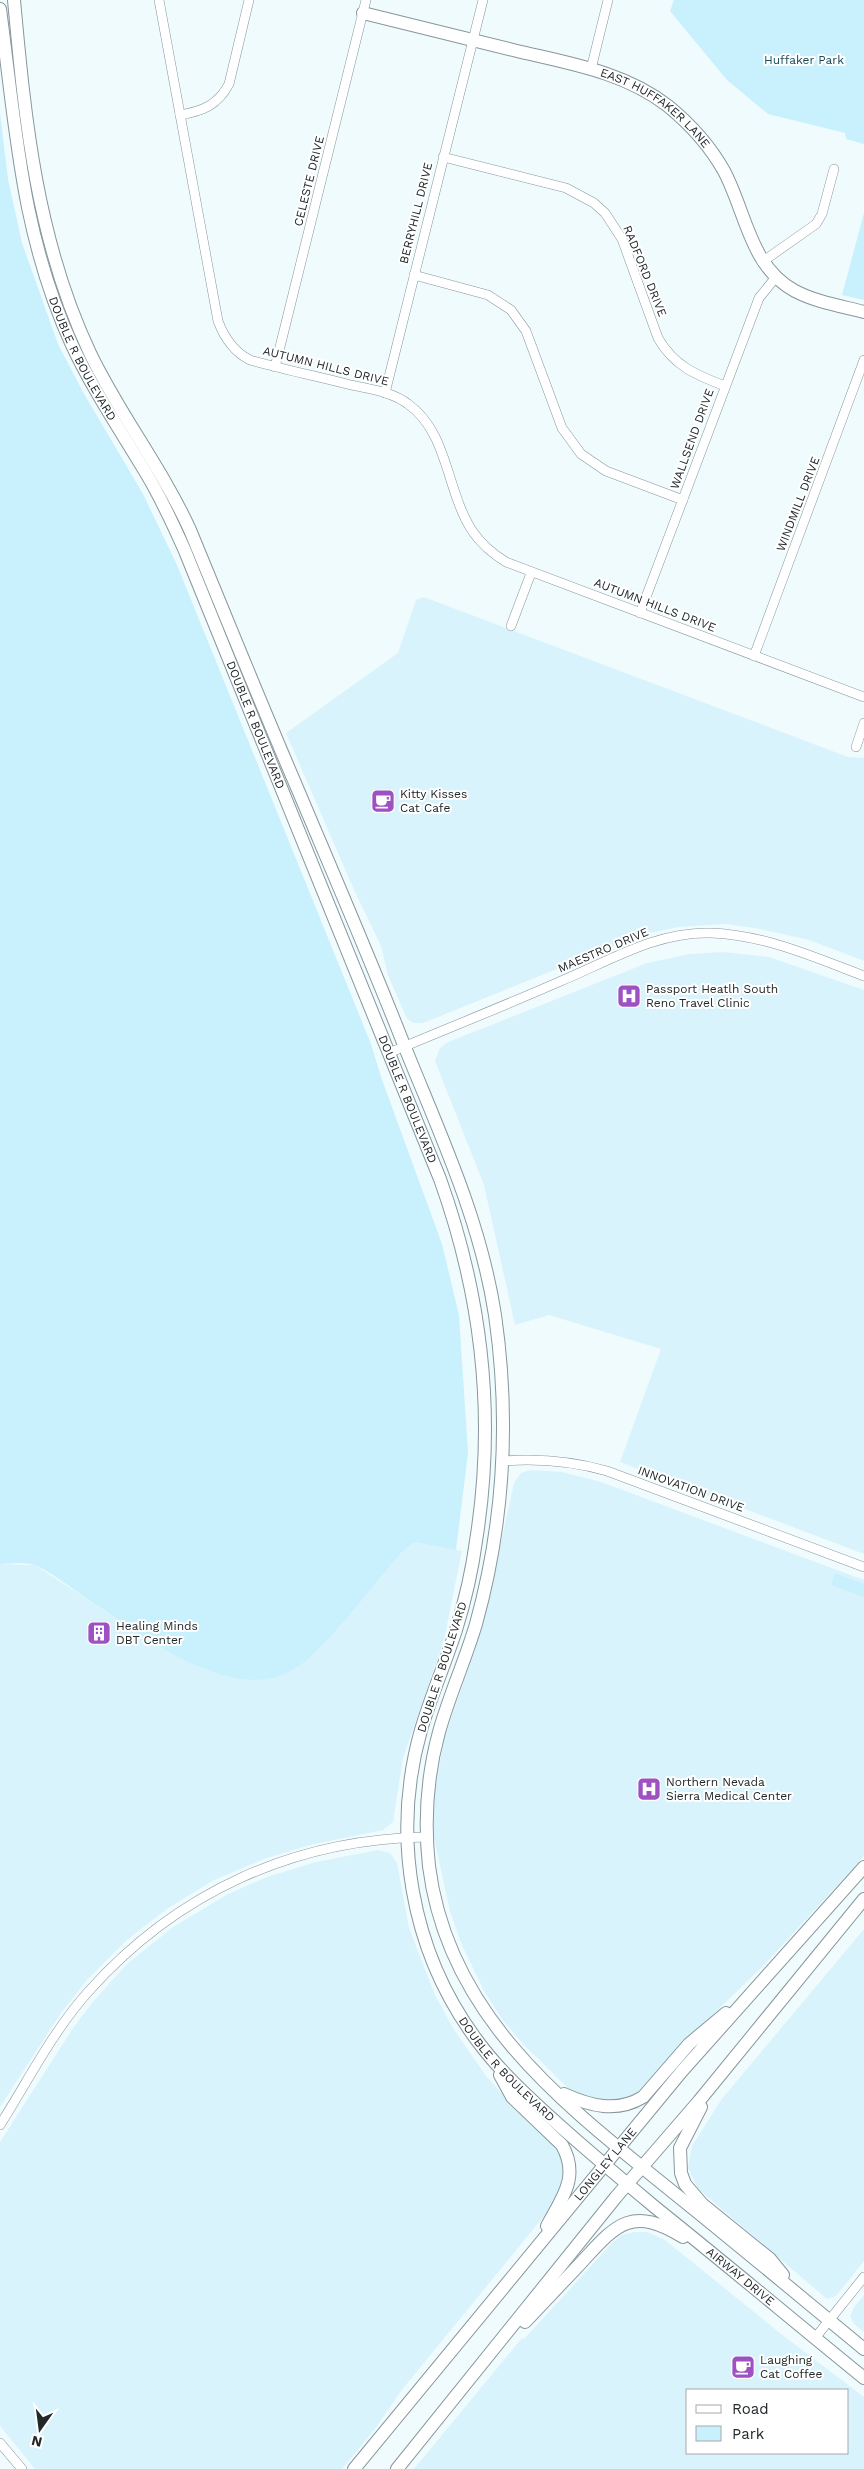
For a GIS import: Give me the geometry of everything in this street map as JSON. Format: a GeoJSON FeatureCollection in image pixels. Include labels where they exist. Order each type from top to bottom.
{"type":"FeatureCollection","features":[{"type":"Feature","properties":{"kind":"main road","name":"DOUBLE R BOULEVARD"},"geometry":{"type":"LineString","coordinates":[[14,0],[36,186],[54,259],[70,306],[101,374],[180,509],[450,1153],[485,1263],[495,1312],[500,1356],[504,1417],[503,1461],[498,1515],[487,1578],[470,1643],[443,1718],[433,1757],[428,1795],[426,1837],[438,1911],[460,1972],[504,2039],[546,2083],[631,2158]]}},
{"type":"Feature","properties":{"kind":"main road","name":"DOUBLE R BOULEVARD"},"geometry":{"type":"LineString","coordinates":[[0,10],[24,194],[37,250],[56,306],[96,392],[150,480],[174,528],[440,1179],[460,1239],[479,1330],[486,1420],[484,1478],[471,1569],[455,1631],[418,1742],[410,1786],[408,1837],[411,1885],[427,1946],[452,2002],[490,2058],[514,2084],[616,2174]]}},
{"type":"Feature","properties":{"kind":"main road","name":"EAST HUFFAKER LANE"},"geometry":{"type":"LineString","coordinates":[[363,13],[591,69],[626,81],[647,92],[678,114],[699,136],[724,170],[762,262],[776,278],[794,291],[809,298],[864,312]]}},
{"type":"Feature","properties":{"kind":"main road","name":"LONGLEY LANE"},"geometry":{"type":"LineString","coordinates":[[354,2469],[741,2003],[864,1867]]}},
{"type":"Feature","properties":{"kind":"main road"},"geometry":{"type":"LineString","coordinates":[[397,2469],[627,2184],[723,2071],[864,1899]]}},
{"type":"Feature","properties":{"kind":"main road"},"geometry":{"type":"LineString","coordinates":[[546,2083],[564,2094],[589,2104],[611,2107],[633,2103],[643,2097],[689,2044],[713,2022],[741,2003]]}},
{"type":"Feature","properties":{"kind":"main road"},"geometry":{"type":"LineString","coordinates":[[490,2058],[512,2097],[562,2145],[570,2164],[567,2190],[532,2253]]}},
{"type":"Feature","properties":{"kind":"main road"},"geometry":{"type":"LineString","coordinates":[[723,2071],[684,2136],[680,2148],[681,2173],[685,2184],[693,2194],[770,2259],[786,2278],[790,2288]]}},
{"type":"Feature","properties":{"kind":"main road","name":"AIRWAY DRIVE"},"geometry":{"type":"LineString","coordinates":[[631,2158],[864,2349]]}},
{"type":"Feature","properties":{"kind":"main road","name":"AIRWAY DRIVE"},"geometry":{"type":"LineString","coordinates":[[616,2174],[864,2378]]}},
{"type":"Feature","properties":{"kind":"main road"},"geometry":{"type":"LineString","coordinates":[[500,2341],[517,2331],[602,2239],[614,2228],[624,2224],[636,2221],[658,2224],[718,2258]]}},
{"type":"Feature","properties":{"kind":"street","name":"AUTUMN HILLS DRIVE"},"geometry":{"type":"LineString","coordinates":[[159,0],[218,321],[228,342],[244,357],[275,367],[385,393],[407,402],[434,432],[465,518],[482,543],[506,562],[864,697]]}},
{"type":"Feature","properties":{"kind":"street"},"geometry":{"type":"LineString","coordinates":[[180,115],[208,108],[224,94],[229,84],[248,0]]}},
{"type":"Feature","properties":{"kind":"street","name":"CELESTE DRIVE"},"geometry":{"type":"LineString","coordinates":[[275,367],[366,0]]}},
{"type":"Feature","properties":{"kind":"street","name":"BERRYHILL DRIVE"},"geometry":{"type":"LineString","coordinates":[[385,393],[483,0]]}},
{"type":"Feature","properties":{"kind":"street"},"geometry":{"type":"LineString","coordinates":[[591,69],[608,0]]}},
{"type":"Feature","properties":{"kind":"street","name":"RADFORD DRIVE"},"geometry":{"type":"LineString","coordinates":[[443,157],[566,188],[594,203],[605,214],[622,239],[658,338],[665,350],[686,370],[725,386]]}},
{"type":"Feature","properties":{"kind":"street"},"geometry":{"type":"LineString","coordinates":[[762,262],[816,224],[822,214],[834,169]]}},
{"type":"Feature","properties":{"kind":"street"},"geometry":{"type":"LineString","coordinates":[[414,275],[488,295],[511,310],[526,331],[562,428],[581,454],[606,471],[683,500]]}},
{"type":"Feature","properties":{"kind":"street","name":"WALLSEND DRIVE"},"geometry":{"type":"LineString","coordinates":[[640,613],[758,298],[776,278]]}},
{"type":"Feature","properties":{"kind":"street","name":"WINDMILL DRIVE"},"geometry":{"type":"LineString","coordinates":[[754,656],[864,360]]}},
{"type":"Feature","properties":{"kind":"street"},"geometry":{"type":"LineString","coordinates":[[511,626],[531,572]]}},
{"type":"Feature","properties":{"kind":"street"},"geometry":{"type":"LineString","coordinates":[[856,747],[864,723]]}},
{"type":"Feature","properties":{"kind":"street","name":"MAESTRO DRIVE"},"geometry":{"type":"LineString","coordinates":[[389,1053],[639,946],[684,935],[711,933],[753,938],[795,950],[864,976]]}},
{"type":"Feature","properties":{"kind":"street","name":"INNOVATION DRIVE"},"geometry":{"type":"LineString","coordinates":[[503,1461],[548,1459],[600,1469],[864,1567]]}},
{"type":"Feature","properties":{"kind":"street"},"geometry":{"type":"LineString","coordinates":[[0,2125],[87,1993],[131,1948],[174,1914],[225,1886],[274,1865],[335,1847],[382,1838],[426,1837]]}},
{"type":"Feature","properties":{"kind":"street"},"geometry":{"type":"LineString","coordinates":[[815,2338],[864,2277]]}},
{"type":"Feature","properties":{"kind":"street"},"geometry":{"type":"LineString","coordinates":[[0,2442],[22,2469]]}},
{"type":"Feature","properties":{"kind":"shaded area"},"geometry":{"type":"Polygon","coordinates":[[[424,597],[848,757],[864,758],[864,961],[809,940],[755,928],[724,924],[679,927],[649,933],[619,944],[423,1023],[414,1023],[407,1019],[388,975],[381,946],[355,892],[286,733],[398,653],[416,600],[424,597]]]}},
{"type":"Feature","properties":{"kind":"shaded area"},"geometry":{"type":"Polygon","coordinates":[[[723,952],[769,957],[864,990],[864,1554],[620,1462],[661,1349],[549,1315],[515,1325],[484,1185],[435,1061],[440,1048],[446,1043],[647,963],[690,954],[723,952]]]}},
{"type":"Feature","properties":{"kind":"shaded area","name":"Northern Nevada Sierra Medical Center"},"geometry":{"type":"Polygon","coordinates":[[[530,1470],[562,1472],[601,1482],[864,1580],[864,1856],[766,1963],[691,2036],[645,2089],[625,2102],[590,2100],[571,2091],[522,2043],[502,2019],[484,1991],[461,1943],[450,1911],[433,1833],[433,1801],[445,1735],[474,1653],[486,1611],[514,1483],[521,1473],[530,1470]]]}},
{"type":"Feature","properties":{"kind":"shaded area"},"geometry":{"type":"Polygon","coordinates":[[[414,1542],[462,1551],[444,1640],[403,1758],[393,1822],[383,1830],[310,1845],[264,1859],[212,1881],[167,1909],[128,1939],[87,1980],[61,2013],[0,2107],[0,1564],[35,1565],[151,1641],[206,1670],[400,1554],[414,1542]]]}},
{"type":"Feature","properties":{"kind":"shaded area"},"geometry":{"type":"Polygon","coordinates":[[[378,1850],[390,1853],[397,1863],[409,1928],[435,1995],[453,2028],[486,2076],[516,2109],[550,2139],[561,2155],[566,2173],[558,2199],[401,2391],[375,2429],[342,2469],[35,2469],[0,2426],[0,2142],[73,2028],[92,2003],[127,1964],[173,1927],[228,1894],[267,1877],[316,1862],[378,1850]]]}},
{"type":"Feature","properties":{"kind":"shaded area"},"geometry":{"type":"Polygon","coordinates":[[[864,1929],[864,2261],[836,2296],[827,2299],[698,2189],[688,2168],[692,2146],[721,2100],[864,1929]]]}},
{"type":"Feature","properties":{"kind":"shaded area"},"geometry":{"type":"Polygon","coordinates":[[[634,2232],[647,2232],[665,2240],[785,2337],[864,2397],[864,2469],[414,2469],[522,2338],[524,2339],[613,2242],[622,2235],[634,2232]]]}},
{"type":"Feature","properties":{"kind":"shaded area"},"geometry":{"type":"Polygon","coordinates":[[[864,2295],[864,2332],[855,2325],[850,2317],[854,2307],[864,2295]]]}},
{"type":"Feature","properties":{"kind":"green space","name":"Huffaker Park"},"geometry":{"type":"Polygon","coordinates":[[[674,0],[864,0],[864,144],[846,139],[845,133],[768,114],[727,80],[670,11],[674,0]]]}},
{"type":"Feature","properties":{"kind":"green space"},"geometry":{"type":"Polygon","coordinates":[[[0,113],[8,179],[22,243],[58,344],[83,392],[143,494],[177,565],[371,1044],[381,1077],[442,1244],[459,1315],[468,1453],[456,1550],[414,1542],[400,1554],[317,1650],[304,1662],[279,1676],[252,1680],[224,1675],[196,1665],[141,1635],[40,1567],[26,1564],[0,1564],[0,113]]]}},
{"type":"Feature","properties":{"kind":"green space"},"geometry":{"type":"Polygon","coordinates":[[[864,213],[864,300],[842,295],[864,213]]]}},
{"type":"Feature","properties":{"kind":"green space"},"geometry":{"type":"Polygon","coordinates":[[[835,1573],[864,1584],[864,1597],[831,1585],[835,1573]]]}},
{"type":"Feature","properties":{"kind":"place","name":"Kitty Kisses Cat Cafe"},"geometry":{"type":"Point","coordinates":[383,801]}},
{"type":"Feature","properties":{"kind":"place","name":"Passport Heatlh South Reno Travel Clinic"},"geometry":{"type":"Point","coordinates":[629,996]}},
{"type":"Feature","properties":{"kind":"place","name":"Healing Minds DBT Center"},"geometry":{"type":"Point","coordinates":[99,1633]}},
{"type":"Feature","properties":{"kind":"place","name":"Northern Nevada Sierra Medical Center"},"geometry":{"type":"Point","coordinates":[649,1789]}},
{"type":"Feature","properties":{"kind":"place","name":"Laughing Cat Coffee"},"geometry":{"type":"Point","coordinates":[743,2367]}}]}
